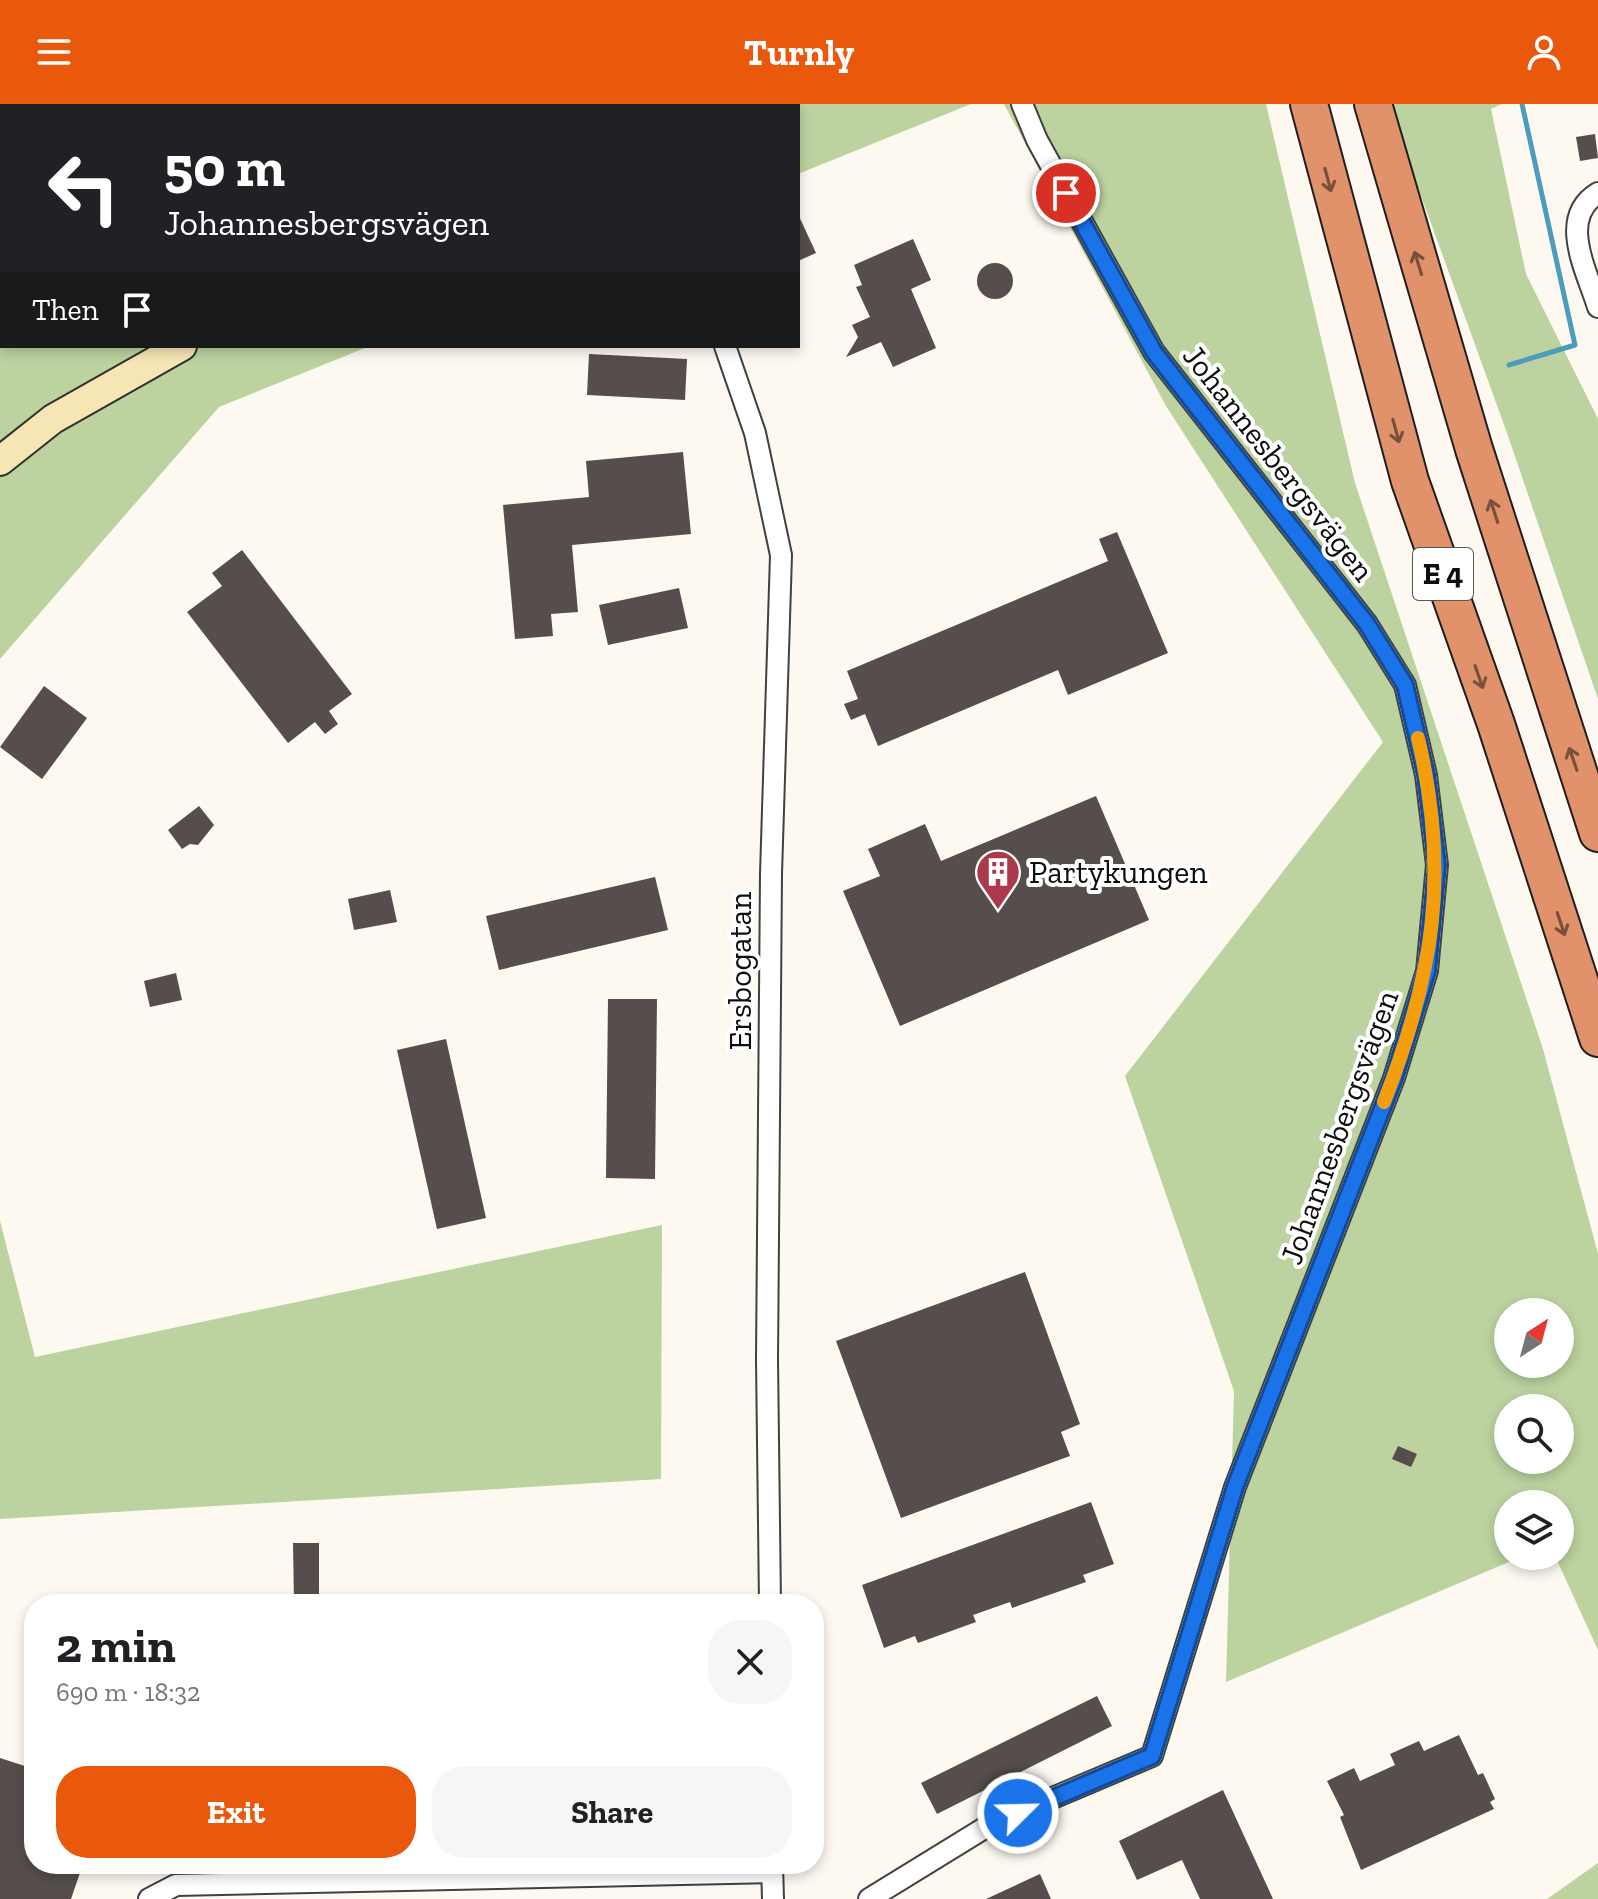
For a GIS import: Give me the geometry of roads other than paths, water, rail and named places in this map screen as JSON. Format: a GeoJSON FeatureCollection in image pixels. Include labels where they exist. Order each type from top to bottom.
{"type":"FeatureCollection","features":[{"type":"Feature","properties":{"kind":"highway","name":"E 4"},"geometry":{"type":"LineString","coordinates":[[1309,104],[1410,481],[1496,724],[1598,1038]]}},
{"type":"Feature","properties":{"kind":"highway","name":"E 4"},"geometry":{"type":"LineString","coordinates":[[1373,104],[1474,449],[1598,833]]}},
{"type":"Feature","properties":{"kind":"street","name":"Johannesbergsvägen"},"geometry":{"type":"LineString","coordinates":[[869,1899],[991,1824],[1152,1756],[1235,1487],[1394,1078],[1427,971],[1437,865],[1426,775],[1405,685],[1367,624],[1154,352],[1037,140],[1022,104]]}},
{"type":"Feature","properties":{"kind":"street"},"geometry":{"type":"LineString","coordinates":[[1598,193],[1580,208],[1575,223],[1598,307]]}},
{"type":"Feature","properties":{"kind":"street"},"geometry":{"type":"LineString","coordinates":[[0,461],[53,419],[178,348]]}},
{"type":"Feature","properties":{"kind":"street","name":"Ersbogatan"},"geometry":{"type":"LineString","coordinates":[[726,348],[755,433],[781,555],[771,874],[767,1359],[770,1594]]}},
{"type":"Feature","properties":{"kind":"street"},"geometry":{"type":"LineString","coordinates":[[149,1899],[176,1885],[562,1874]]}},
{"type":"Feature","properties":{"kind":"street"},"geometry":{"type":"LineString","coordinates":[[772,1874],[773,1899]]}},
{"type":"Feature","properties":{"kind":"waterway"},"geometry":{"type":"LineString","coordinates":[[1509,365],[1575,345],[1522,104]]}},
{"type":"Feature","properties":{"kind":"place","name":"Partykungen"},"geometry":{"type":"Point","coordinates":[998,911]}}]}
